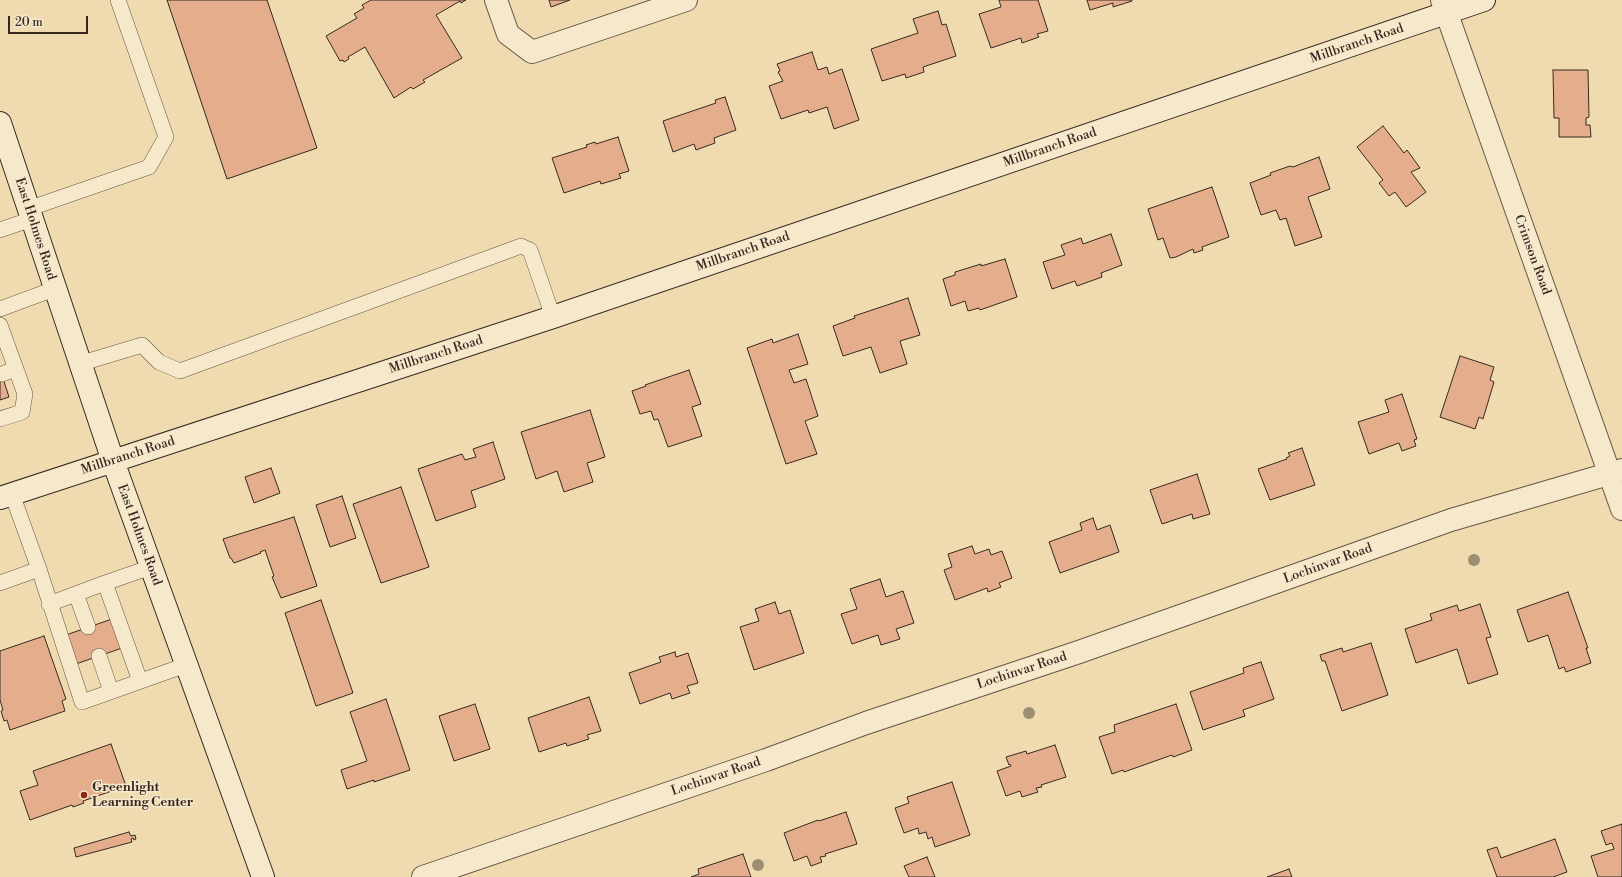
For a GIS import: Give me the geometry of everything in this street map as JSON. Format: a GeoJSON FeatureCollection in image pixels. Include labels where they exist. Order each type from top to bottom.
{"type":"FeatureCollection","features":[{"type":"Feature","properties":{"kind":"main road"},"geometry":{"type":"LineString","coordinates":[[496,0],[508,34],[532,52],[686,0]]}},
{"type":"Feature","properties":{"kind":"main road","name":"Millbranch Road"},"geometry":{"type":"LineString","coordinates":[[6,496],[554,317],[1444,7],[1484,0]]}},
{"type":"Feature","properties":{"kind":"main road","name":"Crimson Road"},"geometry":{"type":"LineString","coordinates":[[1444,7],[1616,472],[1622,509]]}},
{"type":"Feature","properties":{"kind":"main road","name":"East Holmes Road"},"geometry":{"type":"LineString","coordinates":[[0,123],[79,364],[263,877]]}},
{"type":"Feature","properties":{"kind":"main road","name":"Lochinvar Road"},"geometry":{"type":"LineString","coordinates":[[423,877],[766,760],[866,722],[1079,652],[1452,520],[1616,472]]}},
{"type":"Feature","properties":{"kind":"lane"},"geometry":{"type":"LineString","coordinates":[[0,230],[30,214],[149,167],[166,137],[118,0]]}},
{"type":"Feature","properties":{"kind":"lane"},"geometry":{"type":"LineString","coordinates":[[79,364],[142,345],[159,362],[180,371],[521,246],[530,250],[554,317]]}},
{"type":"Feature","properties":{"kind":"lane"},"geometry":{"type":"LineString","coordinates":[[0,309],[54,289]]}},
{"type":"Feature","properties":{"kind":"lane"},"geometry":{"type":"LineString","coordinates":[[0,325],[9,371],[25,394],[22,412],[0,419]]}},
{"type":"Feature","properties":{"kind":"lane"},"geometry":{"type":"LineString","coordinates":[[6,496],[39,569],[49,604],[82,702],[186,665]]}},
{"type":"Feature","properties":{"kind":"lane"},"geometry":{"type":"LineString","coordinates":[[49,604],[151,567]]}},
{"type":"Feature","properties":{"kind":"lane"},"geometry":{"type":"LineString","coordinates":[[0,583],[39,569]]}},
{"type":"Feature","properties":{"kind":"lane"},"geometry":{"type":"LineString","coordinates":[[105,584],[140,681]]}},
{"type":"Feature","properties":{"kind":"lane"},"geometry":{"type":"LineString","coordinates":[[76,594],[88,627]]}},
{"type":"Feature","properties":{"kind":"lane"},"geometry":{"type":"LineString","coordinates":[[99,656],[112,691]]}},
{"type":"Feature","properties":{"kind":"building"},"geometry":{"type":"Polygon","coordinates":[[[167,0],[267,0],[317,148],[227,179],[167,0]]]}},
{"type":"Feature","properties":{"kind":"building"},"geometry":{"type":"Polygon","coordinates":[[[371,0],[466,0],[461,3],[460,1],[436,15],[462,58],[423,80],[425,82],[413,89],[411,87],[394,98],[365,47],[348,57],[349,59],[344,62],[343,60],[340,61],[326,36],[357,18],[354,14],[364,8],[362,5],[371,0]]]}},
{"type":"Feature","properties":{"kind":"building"},"geometry":{"type":"Polygon","coordinates":[[[549,0],[570,0],[551,7],[549,0]]]}},
{"type":"Feature","properties":{"kind":"building"},"geometry":{"type":"Polygon","coordinates":[[[999,0],[1038,0],[1048,31],[1037,34],[1039,37],[1022,43],[1021,38],[991,48],[979,14],[1001,7],[999,0]]]}},
{"type":"Feature","properties":{"kind":"building"},"geometry":{"type":"Polygon","coordinates":[[[1087,0],[1132,1],[1113,7],[1113,3],[1090,10],[1087,0]]]}},
{"type":"Feature","properties":{"kind":"building"},"geometry":{"type":"Polygon","coordinates":[[[938,11],[942,25],[946,24],[956,56],[923,67],[924,72],[906,78],[905,74],[882,81],[871,49],[918,33],[913,19],[938,11]]]}},
{"type":"Feature","properties":{"kind":"building"},"geometry":{"type":"Polygon","coordinates":[[[812,52],[818,70],[827,67],[829,74],[842,69],[859,120],[834,129],[827,107],[809,113],[808,110],[781,119],[769,86],[783,81],[778,72],[780,71],[777,64],[812,52]]]}},
{"type":"Feature","properties":{"kind":"building"},"geometry":{"type":"Polygon","coordinates":[[[1553,70],[1588,70],[1589,117],[1586,118],[1586,125],[1590,125],[1591,137],[1559,137],[1559,118],[1554,118],[1553,70]]]}},
{"type":"Feature","properties":{"kind":"building"},"geometry":{"type":"Polygon","coordinates":[[[725,97],[736,130],[714,138],[715,143],[696,150],[694,144],[673,152],[663,121],[716,103],[715,100],[725,97]]]}},
{"type":"Feature","properties":{"kind":"building"},"geometry":{"type":"Polygon","coordinates":[[[1383,126],[1404,153],[1407,150],[1420,168],[1411,172],[1426,192],[1406,207],[1395,192],[1389,196],[1379,183],[1383,180],[1357,147],[1383,126]]]}},
{"type":"Feature","properties":{"kind":"building"},"geometry":{"type":"Polygon","coordinates":[[[618,137],[629,171],[619,174],[621,178],[601,184],[600,181],[564,193],[552,158],[587,147],[586,145],[595,142],[596,144],[618,137]]]}},
{"type":"Feature","properties":{"kind":"building"},"geometry":{"type":"Polygon","coordinates":[[[1319,157],[1330,189],[1308,197],[1322,237],[1295,246],[1286,218],[1280,220],[1276,210],[1261,215],[1250,183],[1271,175],[1270,173],[1290,166],[1293,167],[1319,157]]]}},
{"type":"Feature","properties":{"kind":"building"},"geometry":{"type":"Polygon","coordinates":[[[1212,187],[1229,237],[1202,247],[1203,250],[1194,253],[1193,249],[1176,257],[1170,258],[1163,238],[1158,240],[1148,209],[1212,187]]]}},
{"type":"Feature","properties":{"kind":"building"},"geometry":{"type":"Polygon","coordinates":[[[1111,234],[1122,265],[1101,273],[1102,277],[1077,286],[1075,281],[1052,289],[1043,262],[1065,255],[1061,245],[1081,238],[1083,244],[1111,234]]]}},
{"type":"Feature","properties":{"kind":"building"},"geometry":{"type":"Polygon","coordinates":[[[1005,259],[1017,297],[980,310],[979,308],[968,311],[965,301],[951,306],[943,279],[955,275],[955,272],[981,264],[981,266],[1005,259]]]}},
{"type":"Feature","properties":{"kind":"building"},"geometry":{"type":"Polygon","coordinates":[[[908,298],[920,335],[900,341],[907,364],[880,373],[871,347],[843,356],[833,326],[855,318],[854,316],[908,298]]]}},
{"type":"Feature","properties":{"kind":"building"},"geometry":{"type":"Polygon","coordinates":[[[798,334],[808,364],[789,370],[794,383],[806,379],[818,416],[805,421],[817,454],[786,464],[747,348],[772,339],[773,343],[798,334]]]}},
{"type":"Feature","properties":{"kind":"building"},"geometry":{"type":"Polygon","coordinates":[[[1460,356],[1494,367],[1490,380],[1494,382],[1483,419],[1479,417],[1475,429],[1440,417],[1460,356]]]}},
{"type":"Feature","properties":{"kind":"building"},"geometry":{"type":"Polygon","coordinates":[[[0,369],[9,397],[0,400],[0,369]]]}},
{"type":"Feature","properties":{"kind":"building"},"geometry":{"type":"Polygon","coordinates":[[[689,370],[701,404],[692,407],[702,436],[668,447],[658,419],[654,420],[651,411],[640,414],[632,391],[689,370]]]}},
{"type":"Feature","properties":{"kind":"building"},"geometry":{"type":"Polygon","coordinates":[[[1402,394],[1417,439],[1414,440],[1416,446],[1402,451],[1399,443],[1369,454],[1358,422],[1389,412],[1385,400],[1402,394]]]}},
{"type":"Feature","properties":{"kind":"building"},"geometry":{"type":"Polygon","coordinates":[[[590,410],[605,457],[587,463],[593,482],[564,492],[557,471],[536,479],[521,432],[590,410]]]}},
{"type":"Feature","properties":{"kind":"building"},"geometry":{"type":"Polygon","coordinates":[[[493,442],[505,479],[471,491],[476,507],[436,521],[418,469],[462,454],[465,460],[476,457],[473,449],[493,442]]]}},
{"type":"Feature","properties":{"kind":"building"},"geometry":{"type":"Polygon","coordinates":[[[1302,448],[1315,485],[1270,500],[1258,469],[1287,459],[1286,458],[1290,456],[1288,453],[1302,448]]]}},
{"type":"Feature","properties":{"kind":"building"},"geometry":{"type":"Polygon","coordinates":[[[271,468],[280,493],[254,503],[245,477],[271,468]]]}},
{"type":"Feature","properties":{"kind":"building"},"geometry":{"type":"Polygon","coordinates":[[[1197,474],[1210,514],[1193,519],[1192,514],[1162,524],[1150,490],[1197,474]]]}},
{"type":"Feature","properties":{"kind":"building"},"geometry":{"type":"Polygon","coordinates":[[[401,487],[429,567],[381,583],[353,504],[401,487]]]}},
{"type":"Feature","properties":{"kind":"building"},"geometry":{"type":"Polygon","coordinates":[[[342,496],[356,538],[330,547],[316,505],[342,496]]]}},
{"type":"Feature","properties":{"kind":"building"},"geometry":{"type":"Polygon","coordinates":[[[294,517],[317,586],[281,598],[272,577],[274,576],[265,550],[260,552],[261,553],[234,563],[230,558],[223,539],[294,517]]]}},
{"type":"Feature","properties":{"kind":"building"},"geometry":{"type":"Polygon","coordinates":[[[1093,518],[1097,530],[1110,525],[1119,552],[1060,573],[1049,542],[1082,530],[1080,523],[1093,518]]]}},
{"type":"Feature","properties":{"kind":"building"},"geometry":{"type":"Polygon","coordinates":[[[972,546],[975,554],[989,549],[991,555],[1002,551],[1012,578],[999,583],[1001,587],[988,592],[987,588],[955,600],[944,570],[952,567],[948,554],[972,546]]]}},
{"type":"Feature","properties":{"kind":"building"},"geometry":{"type":"Polygon","coordinates":[[[880,579],[886,597],[903,591],[914,623],[896,629],[900,639],[881,645],[878,635],[852,644],[841,614],[857,609],[850,589],[880,579]]]}},
{"type":"Feature","properties":{"kind":"building"},"geometry":{"type":"Polygon","coordinates":[[[1568,592],[1588,648],[1586,648],[1591,663],[1566,672],[1564,667],[1559,669],[1548,635],[1528,642],[1517,610],[1568,592]]]}},
{"type":"Feature","properties":{"kind":"building"},"geometry":{"type":"Polygon","coordinates":[[[321,600],[353,693],[316,706],[285,613],[321,600]]]}},
{"type":"Feature","properties":{"kind":"building"},"geometry":{"type":"Polygon","coordinates":[[[775,602],[779,614],[790,610],[804,653],[754,670],[740,627],[759,621],[755,609],[775,602]]]}},
{"type":"Feature","properties":{"kind":"building"},"geometry":{"type":"Polygon","coordinates":[[[1480,604],[1491,637],[1486,638],[1498,674],[1468,684],[1457,649],[1416,663],[1405,629],[1432,620],[1430,614],[1457,605],[1459,611],[1480,604]]]}},
{"type":"Feature","properties":{"kind":"building"},"geometry":{"type":"Polygon","coordinates":[[[115,618],[125,647],[73,665],[63,636],[115,618]]]}},
{"type":"Feature","properties":{"kind":"building"},"geometry":{"type":"Polygon","coordinates":[[[44,636],[66,699],[62,701],[65,711],[10,730],[7,720],[4,721],[1,711],[3,710],[0,700],[0,651],[44,636]]]}},
{"type":"Feature","properties":{"kind":"building"},"geometry":{"type":"Polygon","coordinates":[[[1371,643],[1388,695],[1342,711],[1325,661],[1322,661],[1320,655],[1342,648],[1343,652],[1371,643]]]}},
{"type":"Feature","properties":{"kind":"building"},"geometry":{"type":"Polygon","coordinates":[[[675,652],[676,657],[688,653],[698,683],[687,686],[690,693],[672,699],[670,693],[640,704],[629,673],[661,662],[659,657],[675,652]]]}},
{"type":"Feature","properties":{"kind":"building"},"geometry":{"type":"Polygon","coordinates":[[[1261,662],[1274,699],[1243,710],[1245,716],[1203,730],[1190,692],[1244,673],[1243,668],[1261,662]]]}},
{"type":"Feature","properties":{"kind":"building"},"geometry":{"type":"Polygon","coordinates":[[[589,697],[601,731],[587,735],[589,739],[567,746],[566,743],[539,752],[528,718],[589,697]]]}},
{"type":"Feature","properties":{"kind":"building"},"geometry":{"type":"Polygon","coordinates":[[[386,699],[410,770],[347,789],[341,770],[367,761],[350,712],[386,699]]]}},
{"type":"Feature","properties":{"kind":"building"},"geometry":{"type":"Polygon","coordinates":[[[475,704],[490,749],[454,761],[439,716],[475,704]]]}},
{"type":"Feature","properties":{"kind":"building"},"geometry":{"type":"Polygon","coordinates":[[[1176,704],[1192,750],[1173,757],[1172,755],[1124,772],[1123,770],[1112,774],[1099,737],[1115,732],[1114,725],[1176,704]]]}},
{"type":"Feature","properties":{"kind":"building"},"geometry":{"type":"Polygon","coordinates":[[[111,744],[126,786],[83,801],[84,803],[73,807],[72,805],[30,820],[20,791],[38,785],[33,771],[111,744]]]}},
{"type":"Feature","properties":{"kind":"building"},"geometry":{"type":"Polygon","coordinates":[[[1055,745],[1066,777],[1041,785],[1042,787],[1036,788],[1038,792],[1022,797],[1020,791],[1006,796],[997,771],[1011,766],[1010,764],[1009,765],[1006,757],[1026,751],[1027,754],[1055,745]]]}},
{"type":"Feature","properties":{"kind":"building"},"geometry":{"type":"Polygon","coordinates":[[[952,782],[970,835],[935,847],[932,837],[928,839],[926,832],[919,834],[918,828],[904,833],[895,808],[909,803],[907,797],[952,782]]]}},
{"type":"Feature","properties":{"kind":"building"},"geometry":{"type":"Polygon","coordinates":[[[846,812],[857,844],[825,854],[826,856],[820,857],[822,862],[811,866],[807,856],[794,861],[784,833],[818,820],[819,821],[846,812]]]}},
{"type":"Feature","properties":{"kind":"building"},"geometry":{"type":"Polygon","coordinates":[[[1622,824],[1622,877],[1598,877],[1591,856],[1614,849],[1612,843],[1606,845],[1601,831],[1622,824]]]}},
{"type":"Feature","properties":{"kind":"building"},"geometry":{"type":"Polygon","coordinates":[[[129,832],[131,836],[135,835],[136,839],[131,839],[132,842],[76,857],[74,848],[129,832]]]}},
{"type":"Feature","properties":{"kind":"building"},"geometry":{"type":"Polygon","coordinates":[[[1555,839],[1567,872],[1553,877],[1497,877],[1487,850],[1497,847],[1501,858],[1555,839]]]}},
{"type":"Feature","properties":{"kind":"building"},"geometry":{"type":"Polygon","coordinates":[[[743,854],[751,877],[691,877],[699,874],[698,869],[743,854]]]}},
{"type":"Feature","properties":{"kind":"building"},"geometry":{"type":"Polygon","coordinates":[[[927,857],[935,877],[909,877],[904,866],[927,857]]]}},
{"type":"Feature","properties":{"kind":"building"},"geometry":{"type":"Polygon","coordinates":[[[1289,869],[1292,877],[1267,877],[1289,869]]]}},
{"type":"Feature","properties":{"kind":"place","name":"Greenlight Learning Center"},"geometry":{"type":"Point","coordinates":[84,795]}}]}
